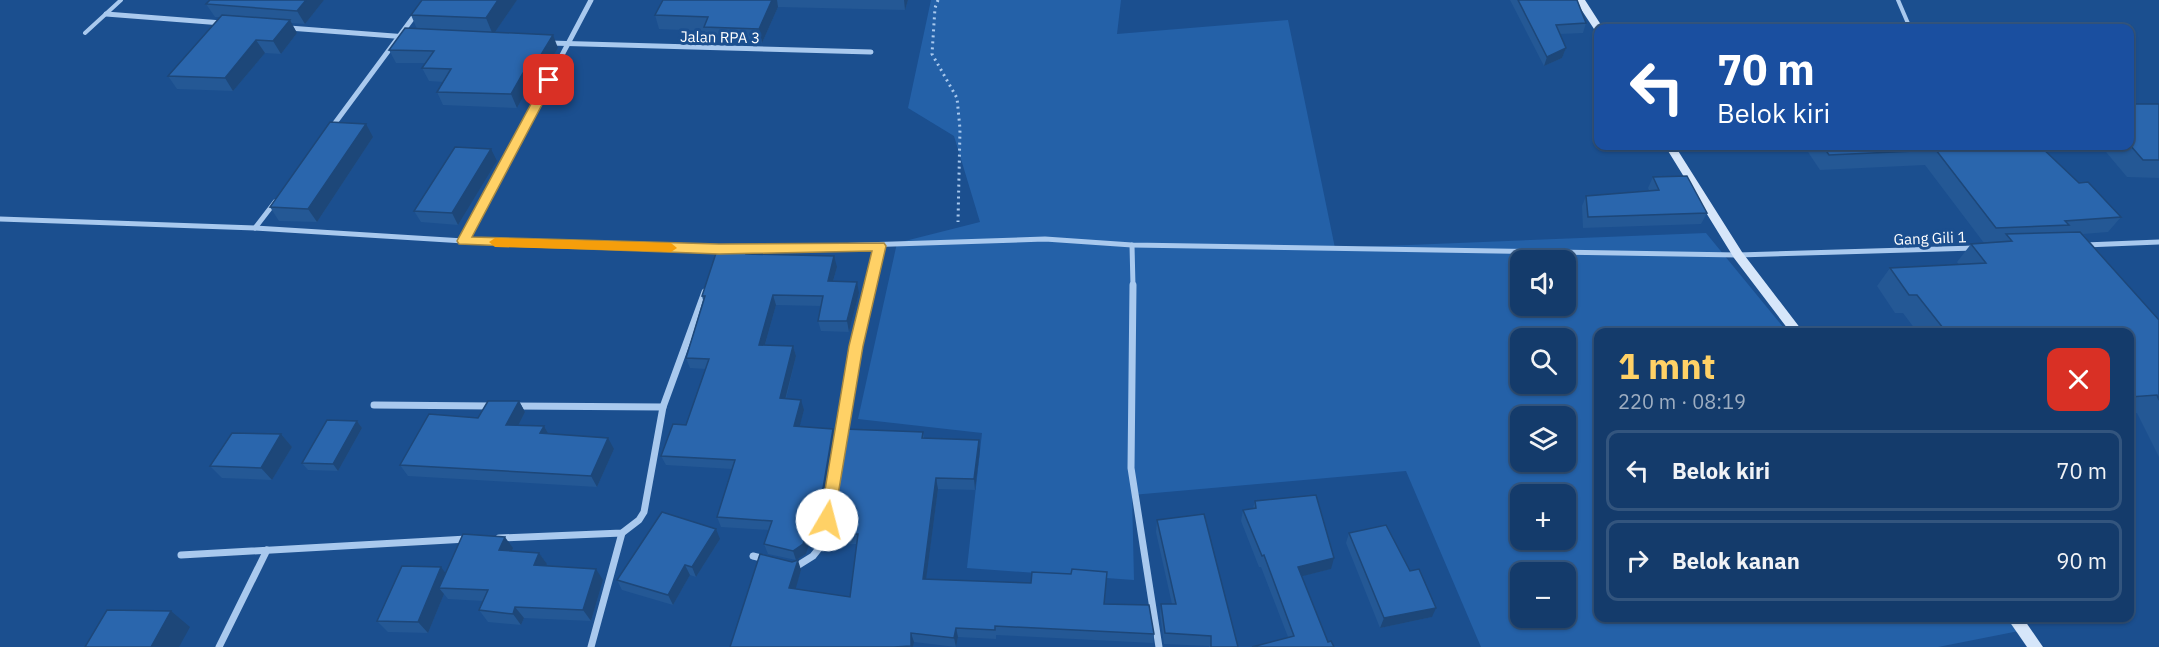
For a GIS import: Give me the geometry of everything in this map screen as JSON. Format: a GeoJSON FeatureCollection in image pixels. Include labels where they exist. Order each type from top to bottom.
{"type":"FeatureCollection","features":[{"type":"Feature","properties":{"kind":"street"},"geometry":{"type":"LineString","coordinates":[[325,135],[426,0]]}},
{"type":"Feature","properties":{"kind":"street"},"geometry":{"type":"LineString","coordinates":[[464,241],[591,0]]}},
{"type":"Feature","properties":{"kind":"street"},"geometry":{"type":"LineString","coordinates":[[1580,0],[1595,24]]}},
{"type":"Feature","properties":{"kind":"street"},"geometry":{"type":"LineString","coordinates":[[105,14],[235,24]]}},
{"type":"Feature","properties":{"kind":"street"},"geometry":{"type":"LineString","coordinates":[[282,27],[410,37]]}},
{"type":"Feature","properties":{"kind":"street","name":"Jalan RPA 3"},"geometry":{"type":"LineString","coordinates":[[546,43],[871,52]]}},
{"type":"Feature","properties":{"kind":"street"},"geometry":{"type":"LineString","coordinates":[[1672,150],[1738,255],[1794,328]]}},
{"type":"Feature","properties":{"kind":"street"},"geometry":{"type":"LineString","coordinates":[[255,228],[276,200]]}},
{"type":"Feature","properties":{"kind":"street","name":"Gang Gili 1"},"geometry":{"type":"LineString","coordinates":[[0,219],[255,228],[464,241],[719,249],[879,246],[1045,239],[1132,245],[1738,255],[1985,248]]}},
{"type":"Feature","properties":{"kind":"street"},"geometry":{"type":"LineString","coordinates":[[2078,245],[2159,242]]}},
{"type":"Feature","properties":{"kind":"street"},"geometry":{"type":"LineString","coordinates":[[1132,245],[1134,329],[1131,468],[1160,647]]}},
{"type":"Feature","properties":{"kind":"street"},"geometry":{"type":"LineString","coordinates":[[786,563],[797,566],[813,556],[824,542],[856,346],[879,246]]}},
{"type":"Feature","properties":{"kind":"street"},"geometry":{"type":"LineString","coordinates":[[716,260],[719,249]]}},
{"type":"Feature","properties":{"kind":"street"},"geometry":{"type":"LineString","coordinates":[[496,538],[622,533],[639,520],[644,512],[663,407],[708,282]]}},
{"type":"Feature","properties":{"kind":"street"},"geometry":{"type":"LineString","coordinates":[[375,405],[663,407]]}},
{"type":"Feature","properties":{"kind":"street"},"geometry":{"type":"LineString","coordinates":[[591,647],[622,533]]}},
{"type":"Feature","properties":{"kind":"street"},"geometry":{"type":"LineString","coordinates":[[182,555],[473,539]]}},
{"type":"Feature","properties":{"kind":"street"},"geometry":{"type":"LineString","coordinates":[[219,647],[267,550]]}},
{"type":"Feature","properties":{"kind":"street"},"geometry":{"type":"LineString","coordinates":[[753,556],[775,561]]}},
{"type":"Feature","properties":{"kind":"street"},"geometry":{"type":"LineString","coordinates":[[2017,622],[2036,647]]}},
{"type":"Feature","properties":{"kind":"lane"},"geometry":{"type":"LineString","coordinates":[[85,33],[122,0]]}},
{"type":"Feature","properties":{"kind":"lane"},"geometry":{"type":"LineString","coordinates":[[1898,0],[1908,24]]}},
{"type":"Feature","properties":{"kind":"path"},"geometry":{"type":"LineString","coordinates":[[938,0],[935,8],[932,54],[957,98],[960,129],[957,241]]}},
{"type":"Feature","properties":{"kind":"shaded area"},"geometry":{"type":"Polygon","coordinates":[[[931,0],[1121,0],[1117,34],[1288,20],[1335,248],[1706,233],[1784,328],[1594,328],[1594,622],[2023,622],[2029,629],[1938,647],[1481,647],[1406,471],[1132,495],[1134,580],[967,568],[982,433],[858,419],[897,243],[980,222],[954,136],[908,108],[931,0]]]}},
{"type":"Feature","properties":{"kind":"building"},"geometry":{"type":"Polygon","coordinates":[[[210,0],[306,0],[297,11],[206,4],[210,0]]]}},
{"type":"Feature","properties":{"kind":"building"},"geometry":{"type":"Polygon","coordinates":[[[422,0],[498,0],[486,18],[411,15],[422,0]]]}},
{"type":"Feature","properties":{"kind":"building"},"geometry":{"type":"Polygon","coordinates":[[[663,0],[772,0],[759,29],[704,27],[708,17],[655,15],[663,0]]]}},
{"type":"Feature","properties":{"kind":"building"},"geometry":{"type":"Polygon","coordinates":[[[1518,0],[1577,0],[1586,23],[1556,25],[1566,48],[1547,57],[1518,0]]]}},
{"type":"Feature","properties":{"kind":"building"},"geometry":{"type":"Polygon","coordinates":[[[222,15],[290,20],[273,41],[256,40],[225,78],[168,76],[222,15]]]}},
{"type":"Feature","properties":{"kind":"building"},"geometry":{"type":"Polygon","coordinates":[[[405,28],[553,35],[530,73],[523,73],[511,94],[437,92],[451,69],[422,68],[434,51],[389,50],[405,28]]]}},
{"type":"Feature","properties":{"kind":"building"},"geometry":{"type":"Polygon","coordinates":[[[2134,104],[2159,104],[2159,160],[2143,160],[2134,150],[2134,104]]]}},
{"type":"Feature","properties":{"kind":"building"},"geometry":{"type":"Polygon","coordinates":[[[330,122],[366,124],[308,209],[270,207],[330,122]]]}},
{"type":"Feature","properties":{"kind":"building"},"geometry":{"type":"Polygon","coordinates":[[[455,147],[491,149],[452,213],[414,211],[455,147]]]}},
{"type":"Feature","properties":{"kind":"building"},"geometry":{"type":"Polygon","coordinates":[[[1826,150],[1936,150],[1829,155],[1826,150]]]}},
{"type":"Feature","properties":{"kind":"building"},"geometry":{"type":"Polygon","coordinates":[[[1936,150],[2044,150],[2079,183],[2088,182],[2121,217],[2065,221],[2069,225],[1996,228],[1936,150]]]}},
{"type":"Feature","properties":{"kind":"building"},"geometry":{"type":"Polygon","coordinates":[[[1687,176],[1707,213],[1588,217],[1586,196],[1659,190],[1653,177],[1687,176]]]}},
{"type":"Feature","properties":{"kind":"building"},"geometry":{"type":"Polygon","coordinates":[[[2080,232],[2159,320],[2159,400],[2157,395],[2134,397],[2134,328],[1943,328],[1917,295],[1909,295],[1890,268],[1986,263],[1971,244],[2012,241],[2006,234],[2080,232]]]}},
{"type":"Feature","properties":{"kind":"building"},"geometry":{"type":"Polygon","coordinates":[[[718,247],[748,247],[746,254],[834,256],[828,281],[857,282],[847,321],[818,321],[823,296],[773,295],[759,345],[793,346],[780,398],[801,400],[794,426],[833,429],[816,530],[812,535],[806,535],[803,544],[793,551],[764,544],[772,521],[717,517],[735,460],[661,456],[673,424],[686,425],[709,359],[686,358],[705,296],[702,296],[718,247]]]}},
{"type":"Feature","properties":{"kind":"building"},"geometry":{"type":"Polygon","coordinates":[[[488,401],[519,401],[506,425],[544,426],[540,433],[608,438],[591,476],[400,465],[429,414],[478,418],[488,401]]]}},
{"type":"Feature","properties":{"kind":"building"},"geometry":{"type":"Polygon","coordinates":[[[327,420],[357,421],[333,464],[302,463],[327,420]]]}},
{"type":"Feature","properties":{"kind":"building"},"geometry":{"type":"Polygon","coordinates":[[[844,429],[923,432],[922,438],[979,440],[974,479],[936,478],[923,579],[1031,583],[1032,572],[1071,574],[1072,569],[1107,572],[1104,604],[1149,605],[1154,634],[995,626],[995,630],[956,628],[954,638],[911,633],[911,646],[730,647],[760,554],[792,562],[798,560],[789,588],[850,597],[858,534],[826,535],[844,429]]]}},
{"type":"Feature","properties":{"kind":"building"},"geometry":{"type":"Polygon","coordinates":[[[232,433],[281,434],[261,468],[210,466],[232,433]]]}},
{"type":"Feature","properties":{"kind":"building"},"geometry":{"type":"Polygon","coordinates":[[[1316,495],[1334,558],[1298,567],[1328,642],[1331,641],[1334,647],[1252,647],[1294,636],[1264,555],[1262,556],[1243,510],[1256,508],[1255,501],[1316,495]]]}},
{"type":"Feature","properties":{"kind":"building"},"geometry":{"type":"Polygon","coordinates":[[[662,512],[716,529],[692,567],[685,565],[668,595],[617,580],[662,512]]]}},
{"type":"Feature","properties":{"kind":"building"},"geometry":{"type":"Polygon","coordinates":[[[1204,514],[1238,647],[1211,647],[1211,636],[1165,633],[1161,604],[1176,604],[1157,520],[1204,514]]]}},
{"type":"Feature","properties":{"kind":"building"},"geometry":{"type":"Polygon","coordinates":[[[1386,525],[1410,571],[1419,569],[1436,608],[1384,618],[1349,533],[1386,525]]]}},
{"type":"Feature","properties":{"kind":"building"},"geometry":{"type":"Polygon","coordinates":[[[463,534],[505,537],[499,550],[539,553],[534,565],[596,569],[583,610],[515,607],[513,614],[479,610],[488,590],[439,588],[463,534]]]}},
{"type":"Feature","properties":{"kind":"building"},"geometry":{"type":"Polygon","coordinates":[[[402,566],[441,567],[418,622],[377,621],[402,566]]]}},
{"type":"Feature","properties":{"kind":"building"},"geometry":{"type":"Polygon","coordinates":[[[107,610],[171,611],[151,647],[85,647],[107,610]]]}},
{"type":"Feature","properties":{"kind":"slow traffic"},"geometry":{"type":"LineString","coordinates":[[495,242],[671,248]]}},
{"type":"Feature","properties":{"kind":"route"},"geometry":{"type":"LineString","coordinates":[[549,80],[464,241],[719,249],[879,246],[856,346],[827,520]]}}]}
